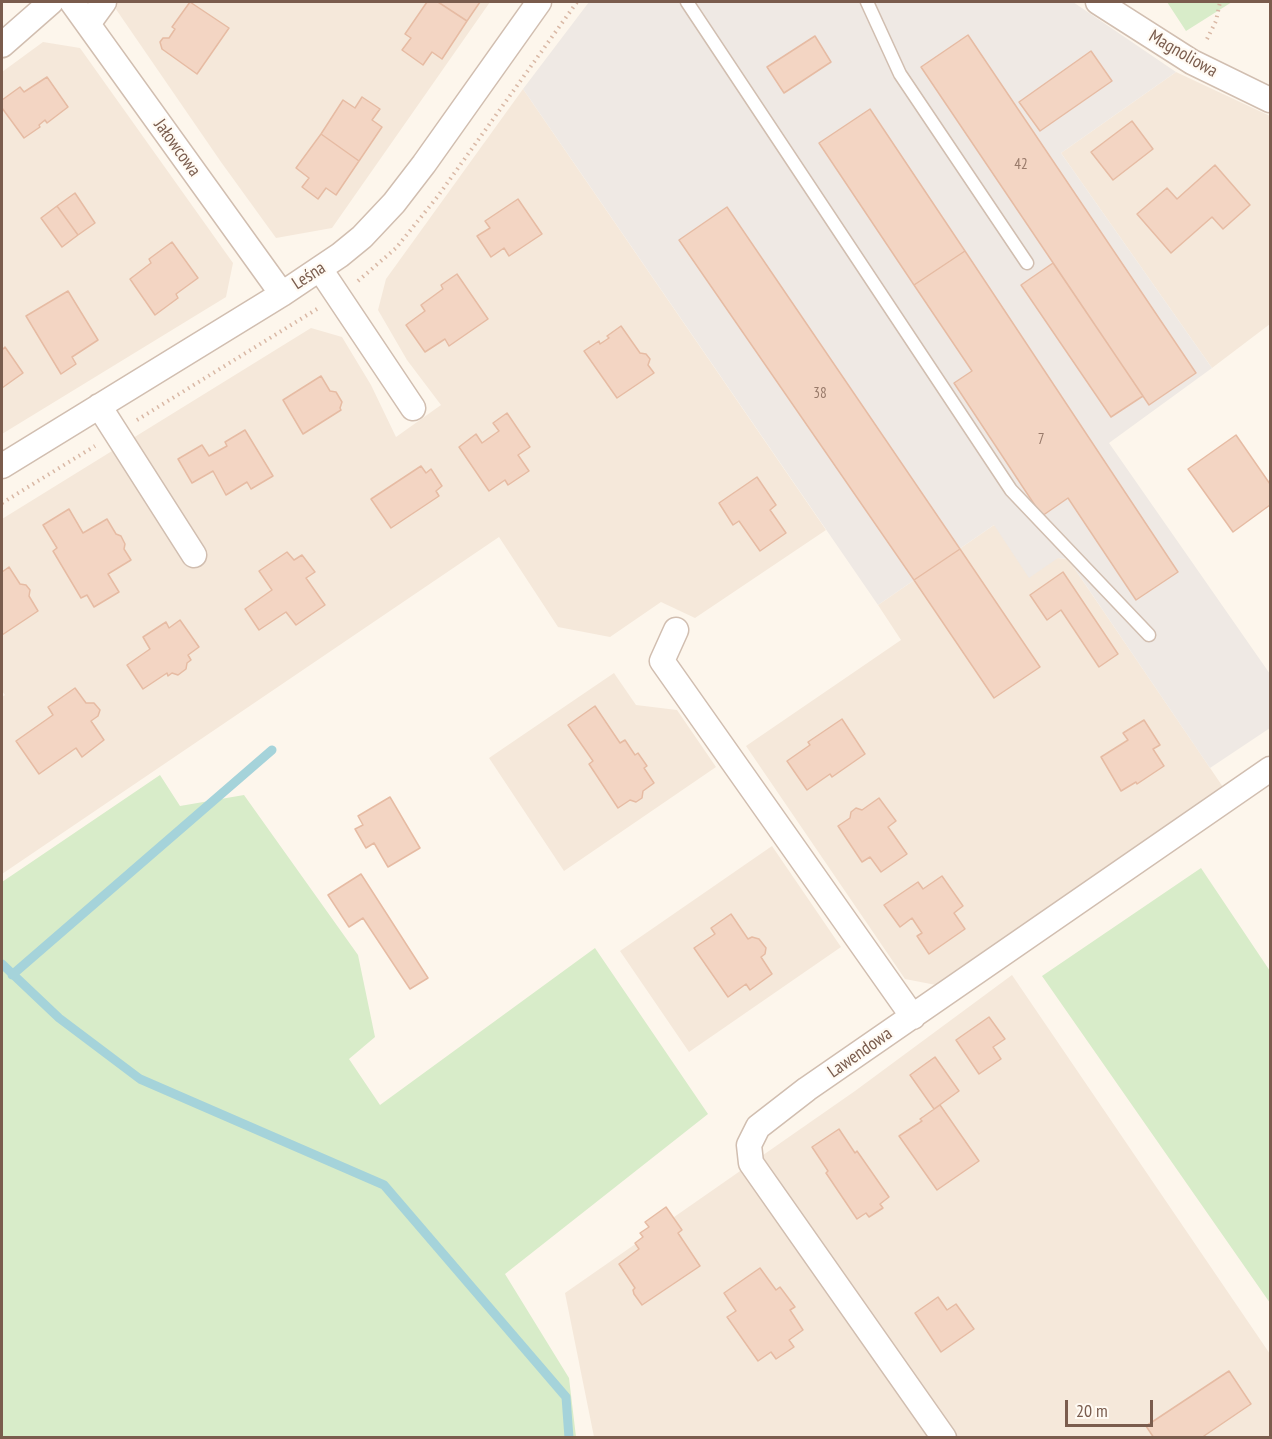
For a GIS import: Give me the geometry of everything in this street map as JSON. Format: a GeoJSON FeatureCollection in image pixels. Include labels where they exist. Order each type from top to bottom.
{"type":"FeatureCollection","features":[{"type":"Feature","properties":{"kind":"street"},"geometry":{"type":"LineString","coordinates":[[2,45],[51,2]]}},
{"type":"Feature","properties":{"kind":"street","name":"Jałowcowa"},"geometry":{"type":"LineString","coordinates":[[72,2],[282,294]]}},
{"type":"Feature","properties":{"kind":"street"},"geometry":{"type":"LineString","coordinates":[[88,24],[104,2]]}},
{"type":"Feature","properties":{"kind":"street","name":"Leśna"},"geometry":{"type":"LineString","coordinates":[[2,466],[282,294],[340,255],[362,237],[394,203],[430,157],[539,2]]}},
{"type":"Feature","properties":{"kind":"street","name":"Magnoliowa"},"geometry":{"type":"LineString","coordinates":[[1098,2],[1192,62],[1270,100]]}},
{"type":"Feature","properties":{"kind":"street"},"geometry":{"type":"LineString","coordinates":[[320,269],[413,408]]}},
{"type":"Feature","properties":{"kind":"street"},"geometry":{"type":"LineString","coordinates":[[99,406],[194,555]]}},
{"type":"Feature","properties":{"kind":"street"},"geometry":{"type":"LineString","coordinates":[[676,630],[662,661],[913,1017]]}},
{"type":"Feature","properties":{"kind":"street","name":"Lawendowa"},"geometry":{"type":"LineString","coordinates":[[944,1437],[751,1163],[749,1145],[758,1127],[807,1089],[1270,769]]}},
{"type":"Feature","properties":{"kind":"lane"},"geometry":{"type":"LineString","coordinates":[[687,2],[1011,490],[1149,635]]}},
{"type":"Feature","properties":{"kind":"lane"},"geometry":{"type":"LineString","coordinates":[[867,2],[900,74],[1027,263]]}},
{"type":"Feature","properties":{"kind":"path"},"geometry":{"type":"LineString","coordinates":[[1192,62],[1208,39],[1216,21],[1220,2]]}},
{"type":"Feature","properties":{"kind":"shaded area"},"geometry":{"type":"Polygon","coordinates":[[[111,2],[490,2],[332,228],[276,238],[111,2]]]}},
{"type":"Feature","properties":{"kind":"shaded area"},"geometry":{"type":"Polygon","coordinates":[[[589,2],[1073,2],[1176,72],[1061,153],[1212,368],[1109,443],[1270,674],[1270,728],[1210,768],[1068,559],[1058,558],[1029,578],[994,525],[878,605],[523,89],[589,2]]]}},
{"type":"Feature","properties":{"kind":"shaded area"},"geometry":{"type":"Polygon","coordinates":[[[43,42],[80,48],[233,263],[226,297],[2,434],[2,72],[43,42]]]}},
{"type":"Feature","properties":{"kind":"shaded area"},"geometry":{"type":"Polygon","coordinates":[[[1176,72],[1270,116],[1270,324],[1212,368],[1061,153],[1176,72]]]}},
{"type":"Feature","properties":{"kind":"shaded area"},"geometry":{"type":"Polygon","coordinates":[[[523,89],[826,530],[695,618],[661,602],[610,637],[558,627],[499,537],[2,874],[2,697],[5,695],[2,691],[2,519],[311,328],[342,337],[371,385],[396,437],[441,405],[407,360],[378,310],[386,279],[523,89]]]}},
{"type":"Feature","properties":{"kind":"shaded area"},"geometry":{"type":"Polygon","coordinates":[[[994,525],[1058,558],[1068,559],[1223,787],[936,985],[905,979],[746,746],[901,640],[878,605],[994,525]]]}},
{"type":"Feature","properties":{"kind":"shaded area"},"geometry":{"type":"Polygon","coordinates":[[[614,673],[636,705],[677,710],[716,767],[564,871],[489,758],[614,673]]]}},
{"type":"Feature","properties":{"kind":"shaded area"},"geometry":{"type":"Polygon","coordinates":[[[772,846],[841,947],[689,1052],[620,951],[772,846]]]}},
{"type":"Feature","properties":{"kind":"shaded area"},"geometry":{"type":"Polygon","coordinates":[[[1012,975],[1270,1354],[1270,1437],[594,1437],[565,1293],[855,1091],[1012,975]]]}},
{"type":"Feature","properties":{"kind":"green space"},"geometry":{"type":"Polygon","coordinates":[[[1167,2],[1232,2],[1186,31],[1167,2]]]}},
{"type":"Feature","properties":{"kind":"green space"},"geometry":{"type":"Polygon","coordinates":[[[160,775],[180,806],[244,795],[358,955],[375,1037],[349,1059],[380,1105],[595,948],[708,1114],[505,1274],[569,1378],[576,1437],[2,1437],[2,882],[160,775]]]}},
{"type":"Feature","properties":{"kind":"green space"},"geometry":{"type":"Polygon","coordinates":[[[1201,868],[1270,971],[1270,1303],[1042,976],[1201,868]]]}},
{"type":"Feature","properties":{"kind":"building"},"geometry":{"type":"Polygon","coordinates":[[[190,2],[229,28],[197,74],[162,49],[160,42],[163,38],[169,38],[175,29],[172,27],[190,2]]]}},
{"type":"Feature","properties":{"kind":"building"},"geometry":{"type":"Polygon","coordinates":[[[427,2],[438,2],[467,21],[442,59],[432,52],[423,65],[402,50],[411,38],[405,34],[427,2]]]}},
{"type":"Feature","properties":{"kind":"building"},"geometry":{"type":"Polygon","coordinates":[[[438,2],[480,2],[467,21],[438,2]]]}},
{"type":"Feature","properties":{"kind":"building"},"geometry":{"type":"Polygon","coordinates":[[[968,35],[1196,373],[1149,405],[921,67],[968,35]]]}},
{"type":"Feature","properties":{"kind":"building"},"geometry":{"type":"Polygon","coordinates":[[[815,36],[831,62],[784,93],[767,67],[815,36]]]}},
{"type":"Feature","properties":{"kind":"building"},"geometry":{"type":"Polygon","coordinates":[[[1091,51],[1112,81],[1040,131],[1019,102],[1091,51]]]}},
{"type":"Feature","properties":{"kind":"building"},"geometry":{"type":"Polygon","coordinates":[[[47,77],[68,107],[47,123],[45,120],[39,125],[40,127],[24,138],[2,108],[2,100],[20,87],[24,92],[47,77]]]}},
{"type":"Feature","properties":{"kind":"building"},"geometry":{"type":"Polygon","coordinates":[[[362,97],[380,109],[372,120],[382,127],[359,161],[321,134],[343,100],[355,108],[362,97]]]}},
{"type":"Feature","properties":{"kind":"building"},"geometry":{"type":"Polygon","coordinates":[[[870,109],[965,251],[914,285],[819,143],[870,109]]]}},
{"type":"Feature","properties":{"kind":"building"},"geometry":{"type":"Polygon","coordinates":[[[1132,121],[1153,149],[1113,180],[1091,152],[1132,121]]]}},
{"type":"Feature","properties":{"kind":"building"},"geometry":{"type":"Polygon","coordinates":[[[321,134],[359,161],[336,195],[326,188],[318,199],[302,187],[309,178],[296,168],[321,134]]]}},
{"type":"Feature","properties":{"kind":"building"},"geometry":{"type":"Polygon","coordinates":[[[1215,165],[1250,205],[1223,229],[1212,217],[1171,253],[1137,214],[1167,188],[1177,199],[1215,165]]]}},
{"type":"Feature","properties":{"kind":"building"},"geometry":{"type":"Polygon","coordinates":[[[75,193],[95,223],[78,235],[57,206],[75,193]]]}},
{"type":"Feature","properties":{"kind":"building"},"geometry":{"type":"Polygon","coordinates":[[[518,199],[542,234],[509,256],[504,248],[491,257],[477,236],[490,228],[485,221],[518,199]]]}},
{"type":"Feature","properties":{"kind":"building"},"geometry":{"type":"Polygon","coordinates":[[[57,206],[78,235],[62,247],[41,218],[57,206]]]}},
{"type":"Feature","properties":{"kind":"building"},"geometry":{"type":"Polygon","coordinates":[[[727,207],[960,549],[914,580],[679,240],[727,207]]]}},
{"type":"Feature","properties":{"kind":"building"},"geometry":{"type":"Polygon","coordinates":[[[172,242],[198,278],[176,294],[178,298],[155,315],[130,279],[151,263],[149,259],[172,242]]]}},
{"type":"Feature","properties":{"kind":"building"},"geometry":{"type":"Polygon","coordinates":[[[965,251],[1178,572],[1136,600],[1068,498],[1042,516],[954,383],[972,371],[914,285],[965,251]]]}},
{"type":"Feature","properties":{"kind":"building"},"geometry":{"type":"Polygon","coordinates":[[[1053,263],[1143,396],[1111,417],[1021,285],[1053,263]]]}},
{"type":"Feature","properties":{"kind":"building"},"geometry":{"type":"Polygon","coordinates":[[[457,274],[488,319],[449,346],[445,339],[425,352],[406,325],[425,311],[421,305],[443,289],[441,285],[457,274]]]}},
{"type":"Feature","properties":{"kind":"building"},"geometry":{"type":"Polygon","coordinates":[[[68,291],[98,340],[72,357],[76,364],[61,374],[26,316],[68,291]]]}},
{"type":"Feature","properties":{"kind":"building"},"geometry":{"type":"Polygon","coordinates":[[[621,326],[640,353],[646,354],[650,359],[648,365],[654,373],[617,398],[584,351],[599,341],[600,344],[609,338],[607,336],[621,326]]]}},
{"type":"Feature","properties":{"kind":"building"},"geometry":{"type":"Polygon","coordinates":[[[5,347],[23,373],[2,388],[2,350],[5,347]]]}},
{"type":"Feature","properties":{"kind":"building"},"geometry":{"type":"Polygon","coordinates":[[[321,376],[330,391],[336,392],[342,402],[341,410],[303,434],[283,400],[321,376]]]}},
{"type":"Feature","properties":{"kind":"building"},"geometry":{"type":"Polygon","coordinates":[[[507,413],[530,447],[518,455],[529,471],[508,485],[505,480],[489,491],[459,447],[476,434],[482,443],[499,431],[493,423],[507,413]]]}},
{"type":"Feature","properties":{"kind":"building"},"geometry":{"type":"Polygon","coordinates":[[[245,430],[273,476],[251,489],[247,482],[226,495],[213,471],[192,483],[178,459],[202,445],[209,456],[227,446],[225,442],[245,430]]]}},
{"type":"Feature","properties":{"kind":"building"},"geometry":{"type":"Polygon","coordinates":[[[1236,435],[1270,484],[1270,505],[1233,532],[1188,469],[1236,435]]]}},
{"type":"Feature","properties":{"kind":"building"},"geometry":{"type":"Polygon","coordinates":[[[421,466],[426,473],[431,469],[442,486],[436,491],[439,496],[391,528],[371,499],[421,466]]]}},
{"type":"Feature","properties":{"kind":"building"},"geometry":{"type":"Polygon","coordinates":[[[757,477],[776,505],[770,510],[786,533],[760,551],[739,521],[733,525],[719,503],[757,477]]]}},
{"type":"Feature","properties":{"kind":"building"},"geometry":{"type":"Polygon","coordinates":[[[69,509],[83,533],[107,519],[116,534],[121,536],[125,544],[124,549],[131,560],[108,574],[119,592],[94,607],[87,595],[81,598],[53,551],[57,548],[43,525],[69,509]]]}},
{"type":"Feature","properties":{"kind":"building"},"geometry":{"type":"Polygon","coordinates":[[[960,549],[1040,667],[994,698],[914,580],[960,549]]]}},
{"type":"Feature","properties":{"kind":"building"},"geometry":{"type":"Polygon","coordinates":[[[287,552],[294,560],[302,555],[315,572],[306,578],[325,605],[296,625],[286,612],[259,630],[245,609],[272,590],[259,571],[287,552]]]}},
{"type":"Feature","properties":{"kind":"building"},"geometry":{"type":"Polygon","coordinates":[[[9,567],[20,584],[26,585],[30,590],[29,596],[38,611],[2,635],[2,572],[9,567]]]}},
{"type":"Feature","properties":{"kind":"building"},"geometry":{"type":"Polygon","coordinates":[[[1063,572],[1118,654],[1099,667],[1061,610],[1047,620],[1030,595],[1063,572]]]}},
{"type":"Feature","properties":{"kind":"building"},"geometry":{"type":"Polygon","coordinates":[[[180,620],[199,647],[188,655],[191,660],[187,663],[186,669],[178,675],[172,673],[168,676],[167,673],[143,689],[127,665],[150,649],[143,637],[166,622],[169,628],[180,620]]]}},
{"type":"Feature","properties":{"kind":"building"},"geometry":{"type":"Polygon","coordinates":[[[75,688],[86,703],[94,703],[100,710],[98,716],[91,721],[104,740],[82,757],[76,748],[39,774],[16,741],[53,715],[48,707],[75,688]]]}},
{"type":"Feature","properties":{"kind":"building"},"geometry":{"type":"Polygon","coordinates":[[[595,706],[620,743],[625,740],[635,755],[638,753],[647,766],[644,768],[654,783],[643,791],[642,798],[636,802],[630,800],[618,808],[589,764],[593,761],[568,725],[595,706]]]}},
{"type":"Feature","properties":{"kind":"building"},"geometry":{"type":"Polygon","coordinates":[[[842,719],[865,754],[832,777],[830,774],[807,790],[787,761],[810,745],[808,742],[842,719]]]}},
{"type":"Feature","properties":{"kind":"building"},"geometry":{"type":"Polygon","coordinates":[[[1144,720],[1160,745],[1153,749],[1164,766],[1137,784],[1136,782],[1121,791],[1101,757],[1128,740],[1123,733],[1144,720]]]}},
{"type":"Feature","properties":{"kind":"building"},"geometry":{"type":"Polygon","coordinates":[[[390,797],[420,848],[388,867],[374,843],[366,848],[355,829],[363,825],[358,816],[390,797]]]}},
{"type":"Feature","properties":{"kind":"building"},"geometry":{"type":"Polygon","coordinates":[[[879,798],[896,821],[888,827],[907,854],[881,872],[870,857],[862,862],[838,826],[850,818],[851,812],[856,808],[862,810],[879,798]]]}},
{"type":"Feature","properties":{"kind":"building"},"geometry":{"type":"Polygon","coordinates":[[[361,874],[428,978],[410,989],[363,918],[349,927],[328,895],[361,874]]]}},
{"type":"Feature","properties":{"kind":"building"},"geometry":{"type":"Polygon","coordinates":[[[942,876],[963,906],[954,913],[965,929],[929,954],[917,936],[922,933],[912,918],[900,927],[884,905],[918,882],[923,889],[942,876]]]}},
{"type":"Feature","properties":{"kind":"building"},"geometry":{"type":"Polygon","coordinates":[[[731,914],[748,939],[752,937],[759,939],[766,948],[765,954],[761,957],[772,974],[750,990],[746,984],[728,997],[694,948],[715,934],[711,928],[731,914]]]}},
{"type":"Feature","properties":{"kind":"building"},"geometry":{"type":"Polygon","coordinates":[[[989,1017],[1005,1039],[993,1047],[1001,1059],[979,1074],[956,1040],[989,1017]]]}},
{"type":"Feature","properties":{"kind":"building"},"geometry":{"type":"Polygon","coordinates":[[[935,1057],[959,1091],[934,1109],[910,1075],[935,1057]]]}},
{"type":"Feature","properties":{"kind":"building"},"geometry":{"type":"Polygon","coordinates":[[[940,1105],[979,1161],[937,1190],[899,1136],[922,1121],[920,1119],[940,1105]]]}},
{"type":"Feature","properties":{"kind":"building"},"geometry":{"type":"Polygon","coordinates":[[[839,1129],[889,1197],[880,1204],[883,1208],[869,1217],[866,1213],[857,1219],[826,1173],[828,1171],[812,1147],[839,1129]]]}},
{"type":"Feature","properties":{"kind":"building"},"geometry":{"type":"Polygon","coordinates":[[[666,1207],[682,1230],[678,1233],[700,1266],[642,1305],[634,1294],[635,1288],[619,1264],[639,1249],[635,1243],[643,1237],[640,1233],[649,1227],[645,1222],[666,1207]]]}},
{"type":"Feature","properties":{"kind":"building"},"geometry":{"type":"Polygon","coordinates":[[[760,1268],[776,1290],[780,1287],[795,1307],[790,1310],[803,1330],[789,1340],[794,1347],[776,1359],[771,1352],[758,1361],[727,1317],[736,1311],[724,1293],[760,1268]]]}},
{"type":"Feature","properties":{"kind":"building"},"geometry":{"type":"Polygon","coordinates":[[[938,1297],[947,1310],[956,1304],[974,1329],[941,1352],[915,1313],[938,1297]]]}},
{"type":"Feature","properties":{"kind":"building"},"geometry":{"type":"Polygon","coordinates":[[[1229,1371],[1251,1404],[1201,1438],[1154,1438],[1146,1426],[1229,1371]]]}},
{"type":"Feature","properties":{"kind":"waterway"},"geometry":{"type":"LineString","coordinates":[[12,975],[272,750]]}},
{"type":"Feature","properties":{"kind":"waterway"},"geometry":{"type":"LineString","coordinates":[[2,964],[59,1018],[140,1079],[384,1185],[566,1397],[569,1438]]}}]}
